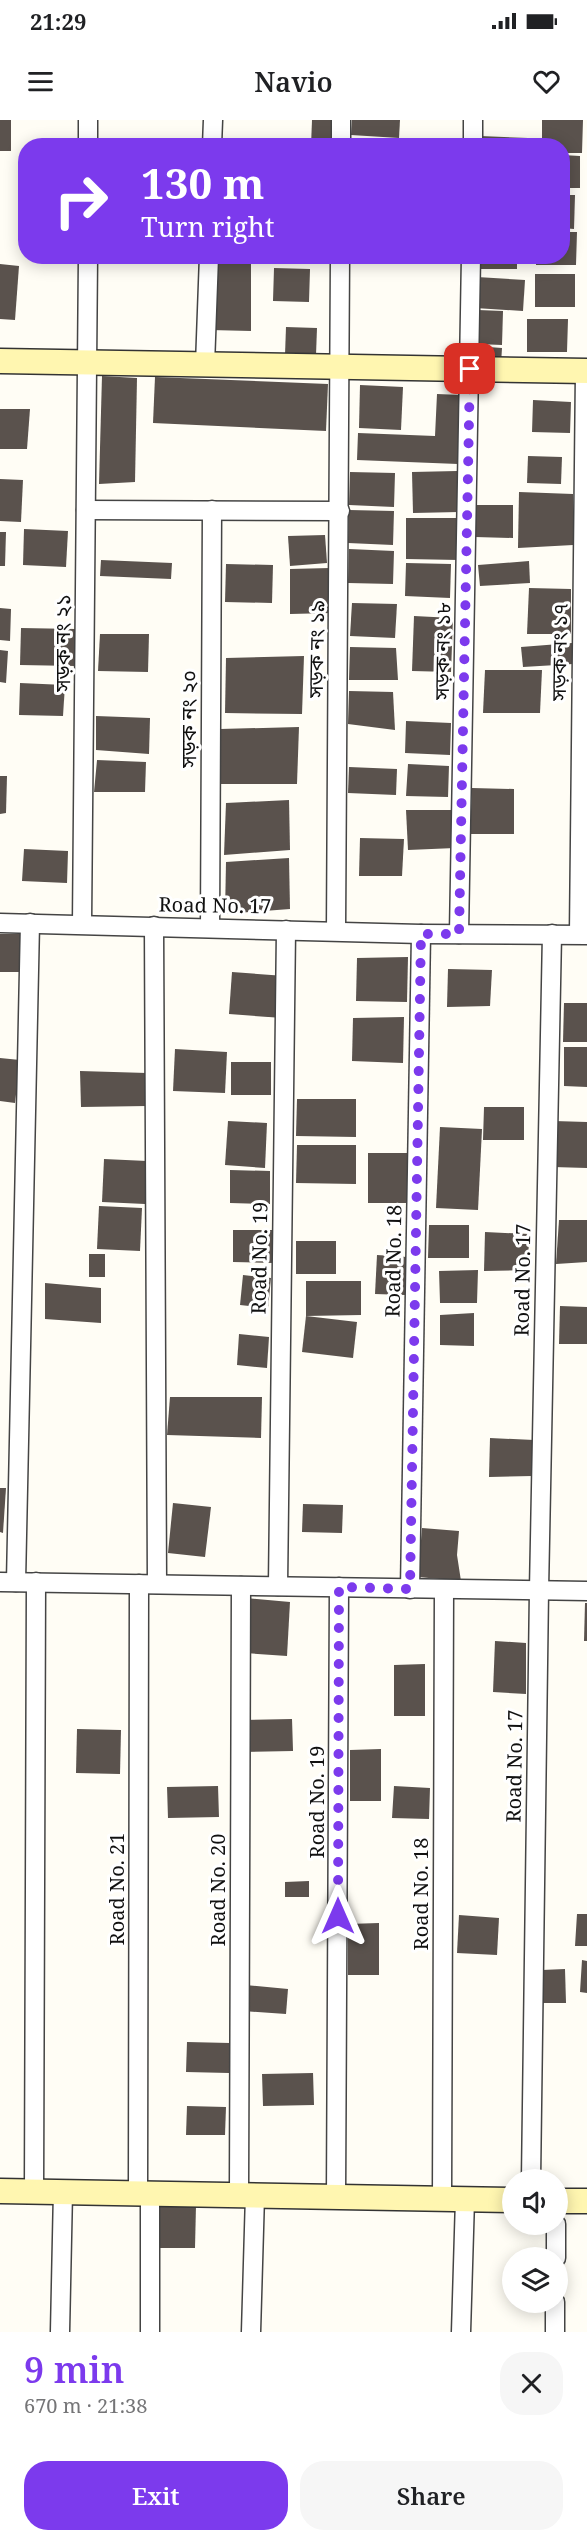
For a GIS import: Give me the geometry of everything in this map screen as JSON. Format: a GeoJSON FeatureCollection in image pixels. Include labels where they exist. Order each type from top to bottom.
{"type":"FeatureCollection","features":[{"type":"Feature","properties":{"kind":"street"},"geometry":{"type":"LineString","coordinates":[[88,120],[88,138]]}},
{"type":"Feature","properties":{"kind":"street"},"geometry":{"type":"LineString","coordinates":[[212,138],[213,120]]}},
{"type":"Feature","properties":{"kind":"street"},"geometry":{"type":"LineString","coordinates":[[341,120],[341,138]]}},
{"type":"Feature","properties":{"kind":"street"},"geometry":{"type":"LineString","coordinates":[[473,120],[473,138]]}},
{"type":"Feature","properties":{"kind":"street","name":"সড়ক নং ২১"},"geometry":{"type":"LineString","coordinates":[[82,924],[88,264]]}},
{"type":"Feature","properties":{"kind":"street"},"geometry":{"type":"LineString","coordinates":[[205,365],[209,264]]}},
{"type":"Feature","properties":{"kind":"street","name":"সড়ক নং ১৯"},"geometry":{"type":"LineString","coordinates":[[336,931],[340,264]]}},
{"type":"Feature","properties":{"kind":"street","name":"সড়ক নং ১৮"},"geometry":{"type":"LineString","coordinates":[[459,934],[471,264]]}},
{"type":"Feature","properties":{"kind":"street"},"geometry":{"type":"LineString","coordinates":[[0,362],[586,371]]}},
{"type":"Feature","properties":{"kind":"street","name":"সড়ক নং ১৭"},"geometry":{"type":"LineString","coordinates":[[583,935],[586,371]]}},
{"type":"Feature","properties":{"kind":"street"},"geometry":{"type":"LineString","coordinates":[[86,510],[340,510]]}},
{"type":"Feature","properties":{"kind":"street","name":"সড়ক নং ২০"},"geometry":{"type":"LineString","coordinates":[[210,928],[212,510]]}},
{"type":"Feature","properties":{"kind":"street","name":"Road No. 17"},"geometry":{"type":"LineString","coordinates":[[0,922],[421,934],[552,934],[539,1590],[531,2169]]}},
{"type":"Feature","properties":{"kind":"street"},"geometry":{"type":"LineString","coordinates":[[30,923],[8,1582],[587,1591]]}},
{"type":"Feature","properties":{"kind":"street","name":"Road No. 21"},"geometry":{"type":"LineString","coordinates":[[150,2332],[144,2193],[154,926]]}},
{"type":"Feature","properties":{"kind":"street","name":"Road No. 19"},"geometry":{"type":"LineString","coordinates":[[278,1586],[286,930]]}},
{"type":"Feature","properties":{"kind":"street","name":"Road No. 18"},"geometry":{"type":"LineString","coordinates":[[410,1589],[421,934]]}},
{"type":"Feature","properties":{"kind":"street"},"geometry":{"type":"LineString","coordinates":[[552,934],[583,935]]}},
{"type":"Feature","properties":{"kind":"street"},"geometry":{"type":"LineString","coordinates":[[34,2193],[36,1582]]}},
{"type":"Feature","properties":{"kind":"street","name":"Road No. 20"},"geometry":{"type":"LineString","coordinates":[[241,1586],[247,2195],[251,2332]]}},
{"type":"Feature","properties":{"kind":"street","name":"Road No. 19"},"geometry":{"type":"LineString","coordinates":[[336,2197],[339,1587]]}},
{"type":"Feature","properties":{"kind":"street","name":"Road No. 18"},"geometry":{"type":"LineString","coordinates":[[444,1589],[453,2199],[461,2332]]}},
{"type":"Feature","properties":{"kind":"street"},"geometry":{"type":"LineString","coordinates":[[0,2191],[502,2200]]}},
{"type":"Feature","properties":{"kind":"street"},"geometry":{"type":"LineString","coordinates":[[60,2332],[63,2191]]}},
{"type":"Feature","properties":{"kind":"street"},"geometry":{"type":"LineString","coordinates":[[568,2200],[587,2201]]}},
{"type":"Feature","properties":{"kind":"street"},"geometry":{"type":"LineString","coordinates":[[555,2313],[555,2332]]}},
{"type":"Feature","properties":{"kind":"building"},"geometry":{"type":"Polygon","coordinates":[[[0,120],[11,120],[11,151],[0,151],[0,120]]]}},
{"type":"Feature","properties":{"kind":"building"},"geometry":{"type":"Polygon","coordinates":[[[312,120],[335,120],[334,138],[311,138],[312,120]]]}},
{"type":"Feature","properties":{"kind":"building"},"geometry":{"type":"Polygon","coordinates":[[[352,120],[400,120],[399,138],[351,135],[352,120]]]}},
{"type":"Feature","properties":{"kind":"building"},"geometry":{"type":"Polygon","coordinates":[[[542,120],[583,120],[582,153],[570,153],[570,138],[542,138],[542,120]]]}},
{"type":"Feature","properties":{"kind":"building"},"geometry":{"type":"Polygon","coordinates":[[[480,136],[528,138],[480,138],[480,136]]]}},
{"type":"Feature","properties":{"kind":"building"},"geometry":{"type":"Polygon","coordinates":[[[570,155],[580,156],[580,188],[570,188],[570,155]]]}},
{"type":"Feature","properties":{"kind":"building"},"geometry":{"type":"Polygon","coordinates":[[[570,195],[575,195],[574,229],[570,229],[570,195]]]}},
{"type":"Feature","properties":{"kind":"building"},"geometry":{"type":"Polygon","coordinates":[[[570,232],[577,232],[576,265],[536,265],[570,264],[570,232]]]}},
{"type":"Feature","properties":{"kind":"building"},"geometry":{"type":"Polygon","coordinates":[[[0,264],[19,266],[15,320],[0,319],[0,264]]]}},
{"type":"Feature","properties":{"kind":"building"},"geometry":{"type":"Polygon","coordinates":[[[211,264],[251,264],[251,331],[210,330],[211,264]]]}},
{"type":"Feature","properties":{"kind":"building"},"geometry":{"type":"Polygon","coordinates":[[[476,264],[517,264],[517,269],[476,269],[476,264]]]}},
{"type":"Feature","properties":{"kind":"building"},"geometry":{"type":"Polygon","coordinates":[[[274,268],[310,269],[309,302],[273,301],[274,268]]]}},
{"type":"Feature","properties":{"kind":"building"},"geometry":{"type":"Polygon","coordinates":[[[535,274],[575,274],[575,307],[535,307],[535,274]]]}},
{"type":"Feature","properties":{"kind":"building"},"geometry":{"type":"Polygon","coordinates":[[[477,277],[525,280],[523,311],[475,308],[477,277]]]}},
{"type":"Feature","properties":{"kind":"building"},"geometry":{"type":"Polygon","coordinates":[[[478,310],[503,311],[502,345],[478,344],[478,310]]]}},
{"type":"Feature","properties":{"kind":"building"},"geometry":{"type":"Polygon","coordinates":[[[527,319],[568,319],[567,352],[527,352],[527,319]]]}},
{"type":"Feature","properties":{"kind":"building"},"geometry":{"type":"Polygon","coordinates":[[[286,327],[317,328],[316,355],[285,355],[286,327]]]}},
{"type":"Feature","properties":{"kind":"building"},"geometry":{"type":"Polygon","coordinates":[[[474,346],[502,348],[501,365],[473,363],[474,346]]]}},
{"type":"Feature","properties":{"kind":"building"},"geometry":{"type":"Polygon","coordinates":[[[102,376],[137,378],[135,482],[99,484],[102,376]]]}},
{"type":"Feature","properties":{"kind":"building"},"geometry":{"type":"Polygon","coordinates":[[[155,377],[328,384],[326,431],[153,423],[155,377]]]}},
{"type":"Feature","properties":{"kind":"building"},"geometry":{"type":"Polygon","coordinates":[[[360,385],[403,387],[401,430],[359,428],[360,385]]]}},
{"type":"Feature","properties":{"kind":"building"},"geometry":{"type":"Polygon","coordinates":[[[437,394],[461,395],[458,464],[357,460],[358,433],[435,436],[437,394]]]}},
{"type":"Feature","properties":{"kind":"building"},"geometry":{"type":"Polygon","coordinates":[[[533,400],[571,402],[570,433],[532,432],[533,400]]]}},
{"type":"Feature","properties":{"kind":"building"},"geometry":{"type":"Polygon","coordinates":[[[0,409],[30,409],[27,449],[0,449],[0,409]]]}},
{"type":"Feature","properties":{"kind":"building"},"geometry":{"type":"Polygon","coordinates":[[[528,456],[562,457],[561,484],[527,483],[528,456]]]}},
{"type":"Feature","properties":{"kind":"building"},"geometry":{"type":"Polygon","coordinates":[[[457,471],[459,512],[413,513],[412,472],[457,471]]]}},
{"type":"Feature","properties":{"kind":"building"},"geometry":{"type":"Polygon","coordinates":[[[350,472],[395,473],[394,507],[349,505],[350,472]]]}},
{"type":"Feature","properties":{"kind":"building"},"geometry":{"type":"Polygon","coordinates":[[[0,479],[23,480],[21,522],[0,521],[0,479]]]}},
{"type":"Feature","properties":{"kind":"building"},"geometry":{"type":"Polygon","coordinates":[[[519,492],[573,494],[573,545],[518,548],[519,492]]]}},
{"type":"Feature","properties":{"kind":"building"},"geometry":{"type":"Polygon","coordinates":[[[475,505],[513,505],[513,538],[475,537],[475,505]]]}},
{"type":"Feature","properties":{"kind":"building"},"geometry":{"type":"Polygon","coordinates":[[[349,510],[394,511],[393,545],[348,543],[349,510]]]}},
{"type":"Feature","properties":{"kind":"building"},"geometry":{"type":"Polygon","coordinates":[[[406,518],[459,518],[459,560],[406,559],[406,518]]]}},
{"type":"Feature","properties":{"kind":"building"},"geometry":{"type":"Polygon","coordinates":[[[24,529],[68,531],[66,567],[23,565],[24,529]]]}},
{"type":"Feature","properties":{"kind":"building"},"geometry":{"type":"Polygon","coordinates":[[[0,532],[6,532],[5,566],[0,566],[0,532]]]}},
{"type":"Feature","properties":{"kind":"building"},"geometry":{"type":"Polygon","coordinates":[[[325,535],[327,563],[290,566],[288,536],[325,535]]]}},
{"type":"Feature","properties":{"kind":"building"},"geometry":{"type":"Polygon","coordinates":[[[349,549],[394,551],[393,584],[348,583],[349,549]]]}},
{"type":"Feature","properties":{"kind":"building"},"geometry":{"type":"Polygon","coordinates":[[[101,560],[172,563],[171,579],[100,576],[101,560]]]}},
{"type":"Feature","properties":{"kind":"building"},"geometry":{"type":"Polygon","coordinates":[[[529,561],[530,583],[480,586],[478,565],[529,561]]]}},
{"type":"Feature","properties":{"kind":"building"},"geometry":{"type":"Polygon","coordinates":[[[406,563],[451,564],[450,598],[405,596],[406,563]]]}},
{"type":"Feature","properties":{"kind":"building"},"geometry":{"type":"Polygon","coordinates":[[[226,564],[273,565],[272,603],[225,602],[226,564]]]}},
{"type":"Feature","properties":{"kind":"building"},"geometry":{"type":"Polygon","coordinates":[[[330,568],[331,613],[290,614],[290,569],[330,568]]]}},
{"type":"Feature","properties":{"kind":"building"},"geometry":{"type":"Polygon","coordinates":[[[529,588],[571,589],[571,634],[527,634],[529,588]]]}},
{"type":"Feature","properties":{"kind":"building"},"geometry":{"type":"Polygon","coordinates":[[[352,603],[397,604],[395,638],[350,636],[352,603]]]}},
{"type":"Feature","properties":{"kind":"building"},"geometry":{"type":"Polygon","coordinates":[[[0,608],[11,609],[10,641],[0,640],[0,608]]]}},
{"type":"Feature","properties":{"kind":"building"},"geometry":{"type":"Polygon","coordinates":[[[414,616],[453,618],[451,672],[412,671],[414,616]]]}},
{"type":"Feature","properties":{"kind":"building"},"geometry":{"type":"Polygon","coordinates":[[[21,628],[76,629],[75,666],[20,665],[21,628]]]}},
{"type":"Feature","properties":{"kind":"building"},"geometry":{"type":"Polygon","coordinates":[[[100,634],[149,634],[148,672],[98,671],[100,634]]]}},
{"type":"Feature","properties":{"kind":"building"},"geometry":{"type":"Polygon","coordinates":[[[572,643],[573,664],[523,667],[521,647],[572,643]]]}},
{"type":"Feature","properties":{"kind":"building"},"geometry":{"type":"Polygon","coordinates":[[[350,647],[396,648],[398,680],[349,680],[350,647]]]}},
{"type":"Feature","properties":{"kind":"building"},"geometry":{"type":"Polygon","coordinates":[[[0,650],[8,651],[6,683],[0,682],[0,650]]]}},
{"type":"Feature","properties":{"kind":"building"},"geometry":{"type":"Polygon","coordinates":[[[304,656],[302,714],[225,713],[226,658],[304,656]]]}},
{"type":"Feature","properties":{"kind":"building"},"geometry":{"type":"Polygon","coordinates":[[[485,670],[542,670],[540,713],[483,713],[485,670]]]}},
{"type":"Feature","properties":{"kind":"building"},"geometry":{"type":"Polygon","coordinates":[[[20,683],[65,685],[63,716],[19,715],[20,683]]]}},
{"type":"Feature","properties":{"kind":"building"},"geometry":{"type":"Polygon","coordinates":[[[349,691],[393,692],[395,730],[348,724],[349,691]]]}},
{"type":"Feature","properties":{"kind":"building"},"geometry":{"type":"Polygon","coordinates":[[[96,716],[150,718],[149,754],[96,750],[96,716]]]}},
{"type":"Feature","properties":{"kind":"building"},"geometry":{"type":"Polygon","coordinates":[[[406,721],[451,723],[450,755],[405,753],[406,721]]]}},
{"type":"Feature","properties":{"kind":"building"},"geometry":{"type":"Polygon","coordinates":[[[299,727],[297,784],[220,784],[220,729],[299,727]]]}},
{"type":"Feature","properties":{"kind":"building"},"geometry":{"type":"Polygon","coordinates":[[[97,760],[146,762],[145,792],[94,792],[97,760]]]}},
{"type":"Feature","properties":{"kind":"building"},"geometry":{"type":"Polygon","coordinates":[[[408,764],[449,766],[448,797],[406,796],[408,764]]]}},
{"type":"Feature","properties":{"kind":"building"},"geometry":{"type":"Polygon","coordinates":[[[349,767],[397,769],[396,795],[348,793],[349,767]]]}},
{"type":"Feature","properties":{"kind":"building"},"geometry":{"type":"Polygon","coordinates":[[[0,776],[7,776],[6,813],[0,814],[0,776]]]}},
{"type":"Feature","properties":{"kind":"building"},"geometry":{"type":"Polygon","coordinates":[[[472,788],[514,789],[514,834],[470,834],[472,788]]]}},
{"type":"Feature","properties":{"kind":"building"},"geometry":{"type":"Polygon","coordinates":[[[289,800],[290,850],[224,855],[226,803],[289,800]]]}},
{"type":"Feature","properties":{"kind":"building"},"geometry":{"type":"Polygon","coordinates":[[[406,810],[454,810],[455,848],[408,850],[406,810]]]}},
{"type":"Feature","properties":{"kind":"building"},"geometry":{"type":"Polygon","coordinates":[[[360,838],[404,839],[402,876],[359,876],[360,838]]]}},
{"type":"Feature","properties":{"kind":"building"},"geometry":{"type":"Polygon","coordinates":[[[24,849],[68,851],[67,883],[22,881],[24,849]]]}},
{"type":"Feature","properties":{"kind":"building"},"geometry":{"type":"Polygon","coordinates":[[[289,858],[290,909],[225,914],[226,862],[289,858]]]}},
{"type":"Feature","properties":{"kind":"building"},"geometry":{"type":"Polygon","coordinates":[[[0,934],[25,934],[25,972],[0,972],[0,934]]]}},
{"type":"Feature","properties":{"kind":"building"},"geometry":{"type":"Polygon","coordinates":[[[408,957],[407,1002],[356,1001],[357,958],[408,957]]]}},
{"type":"Feature","properties":{"kind":"building"},"geometry":{"type":"Polygon","coordinates":[[[448,969],[492,970],[490,1006],[447,1007],[448,969]]]}},
{"type":"Feature","properties":{"kind":"building"},"geometry":{"type":"Polygon","coordinates":[[[232,972],[285,976],[282,1018],[229,1014],[232,972]]]}},
{"type":"Feature","properties":{"kind":"building"},"geometry":{"type":"Polygon","coordinates":[[[564,1003],[587,1003],[587,1042],[563,1042],[564,1003]]]}},
{"type":"Feature","properties":{"kind":"building"},"geometry":{"type":"Polygon","coordinates":[[[404,1017],[403,1063],[352,1061],[353,1018],[404,1017]]]}},
{"type":"Feature","properties":{"kind":"building"},"geometry":{"type":"Polygon","coordinates":[[[564,1047],[587,1047],[587,1087],[564,1086],[564,1047]]]}},
{"type":"Feature","properties":{"kind":"building"},"geometry":{"type":"Polygon","coordinates":[[[175,1049],[227,1052],[225,1093],[173,1091],[175,1049]]]}},
{"type":"Feature","properties":{"kind":"building"},"geometry":{"type":"Polygon","coordinates":[[[0,1058],[20,1060],[15,1103],[0,1101],[0,1058]]]}},
{"type":"Feature","properties":{"kind":"building"},"geometry":{"type":"Polygon","coordinates":[[[231,1062],[271,1062],[271,1095],[231,1095],[231,1062]]]}},
{"type":"Feature","properties":{"kind":"building"},"geometry":{"type":"Polygon","coordinates":[[[80,1071],[147,1073],[147,1106],[81,1107],[80,1071]]]}},
{"type":"Feature","properties":{"kind":"building"},"geometry":{"type":"Polygon","coordinates":[[[297,1099],[356,1099],[356,1137],[296,1136],[297,1099]]]}},
{"type":"Feature","properties":{"kind":"building"},"geometry":{"type":"Polygon","coordinates":[[[484,1107],[524,1107],[524,1140],[483,1140],[484,1107]]]}},
{"type":"Feature","properties":{"kind":"building"},"geometry":{"type":"Polygon","coordinates":[[[228,1121],[267,1123],[265,1168],[225,1165],[228,1121]]]}},
{"type":"Feature","properties":{"kind":"building"},"geometry":{"type":"Polygon","coordinates":[[[554,1121],[587,1122],[587,1168],[553,1167],[554,1121]]]}},
{"type":"Feature","properties":{"kind":"building"},"geometry":{"type":"Polygon","coordinates":[[[440,1127],[482,1129],[478,1210],[436,1208],[440,1127]]]}},
{"type":"Feature","properties":{"kind":"building"},"geometry":{"type":"Polygon","coordinates":[[[297,1145],[356,1145],[356,1184],[296,1183],[297,1145]]]}},
{"type":"Feature","properties":{"kind":"building"},"geometry":{"type":"Polygon","coordinates":[[[368,1153],[411,1153],[411,1203],[368,1203],[368,1153]]]}},
{"type":"Feature","properties":{"kind":"building"},"geometry":{"type":"Polygon","coordinates":[[[104,1159],[147,1161],[145,1204],[102,1202],[104,1159]]]}},
{"type":"Feature","properties":{"kind":"building"},"geometry":{"type":"Polygon","coordinates":[[[230,1170],[270,1171],[270,1204],[230,1203],[230,1170]]]}},
{"type":"Feature","properties":{"kind":"building"},"geometry":{"type":"Polygon","coordinates":[[[99,1206],[142,1208],[140,1251],[97,1249],[99,1206]]]}},
{"type":"Feature","properties":{"kind":"building"},"geometry":{"type":"Polygon","coordinates":[[[559,1220],[587,1220],[587,1262],[556,1264],[559,1220]]]}},
{"type":"Feature","properties":{"kind":"building"},"geometry":{"type":"Polygon","coordinates":[[[429,1225],[469,1225],[469,1258],[428,1258],[429,1225]]]}},
{"type":"Feature","properties":{"kind":"building"},"geometry":{"type":"Polygon","coordinates":[[[233,1230],[273,1230],[273,1263],[233,1262],[233,1230]]]}},
{"type":"Feature","properties":{"kind":"building"},"geometry":{"type":"Polygon","coordinates":[[[485,1232],[529,1234],[528,1270],[484,1271],[485,1232]]]}},
{"type":"Feature","properties":{"kind":"building"},"geometry":{"type":"Polygon","coordinates":[[[296,1241],[336,1241],[336,1274],[296,1274],[296,1241]]]}},
{"type":"Feature","properties":{"kind":"building"},"geometry":{"type":"Polygon","coordinates":[[[89,1254],[105,1254],[105,1277],[89,1277],[89,1254]]]}},
{"type":"Feature","properties":{"kind":"building"},"geometry":{"type":"Polygon","coordinates":[[[377,1255],[407,1257],[405,1295],[375,1294],[377,1255]]]}},
{"type":"Feature","properties":{"kind":"building"},"geometry":{"type":"Polygon","coordinates":[[[478,1270],[477,1303],[440,1303],[439,1271],[478,1270]]]}},
{"type":"Feature","properties":{"kind":"building"},"geometry":{"type":"Polygon","coordinates":[[[243,1275],[271,1278],[268,1308],[240,1305],[243,1275]]]}},
{"type":"Feature","properties":{"kind":"building"},"geometry":{"type":"Polygon","coordinates":[[[306,1281],[361,1281],[361,1315],[306,1316],[306,1281]]]}},
{"type":"Feature","properties":{"kind":"building"},"geometry":{"type":"Polygon","coordinates":[[[45,1283],[101,1288],[101,1323],[45,1319],[45,1283]]]}},
{"type":"Feature","properties":{"kind":"building"},"geometry":{"type":"Polygon","coordinates":[[[560,1306],[587,1307],[587,1344],[559,1344],[560,1306]]]}},
{"type":"Feature","properties":{"kind":"building"},"geometry":{"type":"Polygon","coordinates":[[[474,1313],[474,1346],[440,1345],[440,1315],[474,1313]]]}},
{"type":"Feature","properties":{"kind":"building"},"geometry":{"type":"Polygon","coordinates":[[[306,1316],[357,1322],[353,1358],[302,1352],[306,1316]]]}},
{"type":"Feature","properties":{"kind":"building"},"geometry":{"type":"Polygon","coordinates":[[[239,1334],[269,1337],[267,1368],[237,1365],[239,1334]]]}},
{"type":"Feature","properties":{"kind":"building"},"geometry":{"type":"Polygon","coordinates":[[[170,1397],[262,1397],[261,1438],[167,1435],[170,1397]]]}},
{"type":"Feature","properties":{"kind":"building"},"geometry":{"type":"Polygon","coordinates":[[[490,1438],[534,1440],[532,1476],[489,1477],[490,1438]]]}},
{"type":"Feature","properties":{"kind":"building"},"geometry":{"type":"Polygon","coordinates":[[[0,1488],[6,1488],[3,1533],[0,1532],[0,1488]]]}},
{"type":"Feature","properties":{"kind":"building"},"geometry":{"type":"Polygon","coordinates":[[[173,1503],[211,1507],[205,1557],[168,1553],[173,1503]]]}},
{"type":"Feature","properties":{"kind":"building"},"geometry":{"type":"Polygon","coordinates":[[[303,1504],[343,1505],[342,1533],[302,1532],[303,1504]]]}},
{"type":"Feature","properties":{"kind":"building"},"geometry":{"type":"Polygon","coordinates":[[[422,1528],[459,1531],[457,1555],[461,1581],[418,1577],[422,1528]]]}},
{"type":"Feature","properties":{"kind":"building"},"geometry":{"type":"Polygon","coordinates":[[[246,1598],[290,1602],[287,1656],[245,1653],[246,1598]]]}},
{"type":"Feature","properties":{"kind":"building"},"geometry":{"type":"Polygon","coordinates":[[[585,1603],[587,1603],[587,1641],[584,1641],[585,1603]]]}},
{"type":"Feature","properties":{"kind":"building"},"geometry":{"type":"Polygon","coordinates":[[[495,1641],[526,1643],[526,1694],[493,1692],[495,1641]]]}},
{"type":"Feature","properties":{"kind":"building"},"geometry":{"type":"Polygon","coordinates":[[[425,1664],[425,1716],[394,1716],[394,1665],[425,1664]]]}},
{"type":"Feature","properties":{"kind":"building"},"geometry":{"type":"Polygon","coordinates":[[[292,1719],[293,1751],[242,1752],[241,1720],[292,1719]]]}},
{"type":"Feature","properties":{"kind":"building"},"geometry":{"type":"Polygon","coordinates":[[[77,1729],[121,1730],[120,1774],[76,1773],[77,1729]]]}},
{"type":"Feature","properties":{"kind":"building"},"geometry":{"type":"Polygon","coordinates":[[[381,1749],[381,1801],[350,1801],[350,1750],[381,1749]]]}},
{"type":"Feature","properties":{"kind":"building"},"geometry":{"type":"Polygon","coordinates":[[[218,1786],[219,1817],[168,1818],[167,1787],[218,1786]]]}},
{"type":"Feature","properties":{"kind":"building"},"geometry":{"type":"Polygon","coordinates":[[[394,1786],[430,1788],[429,1819],[392,1818],[394,1786]]]}},
{"type":"Feature","properties":{"kind":"building"},"geometry":{"type":"Polygon","coordinates":[[[309,1881],[309,1897],[285,1897],[285,1882],[309,1881]]]}},
{"type":"Feature","properties":{"kind":"building"},"geometry":{"type":"Polygon","coordinates":[[[577,1914],[587,1914],[587,1946],[575,1946],[577,1914]]]}},
{"type":"Feature","properties":{"kind":"building"},"geometry":{"type":"Polygon","coordinates":[[[459,1915],[499,1918],[497,1955],[457,1953],[459,1915]]]}},
{"type":"Feature","properties":{"kind":"building"},"geometry":{"type":"Polygon","coordinates":[[[379,1923],[379,1975],[348,1975],[348,1924],[379,1923]]]}},
{"type":"Feature","properties":{"kind":"building"},"geometry":{"type":"Polygon","coordinates":[[[582,1960],[587,1961],[587,1993],[580,1992],[582,1960]]]}},
{"type":"Feature","properties":{"kind":"building"},"geometry":{"type":"Polygon","coordinates":[[[565,1969],[566,2003],[543,2003],[542,1970],[565,1969]]]}},
{"type":"Feature","properties":{"kind":"building"},"geometry":{"type":"Polygon","coordinates":[[[245,1985],[288,1989],[286,2014],[243,2011],[245,1985]]]}},
{"type":"Feature","properties":{"kind":"building"},"geometry":{"type":"Polygon","coordinates":[[[187,2042],[230,2043],[229,2073],[186,2072],[187,2042]]]}},
{"type":"Feature","properties":{"kind":"building"},"geometry":{"type":"Polygon","coordinates":[[[313,2073],[314,2105],[263,2106],[262,2074],[313,2073]]]}},
{"type":"Feature","properties":{"kind":"building"},"geometry":{"type":"Polygon","coordinates":[[[187,2106],[226,2107],[225,2135],[186,2135],[187,2106]]]}},
{"type":"Feature","properties":{"kind":"building"},"geometry":{"type":"Polygon","coordinates":[[[159,2204],[196,2205],[195,2248],[158,2248],[159,2204]]]}},
{"type":"Feature","properties":{"kind":"route"},"geometry":{"type":"LineString","coordinates":[[338,1916],[339,1587],[410,1589],[421,934],[459,934],[470,369]]}}]}
